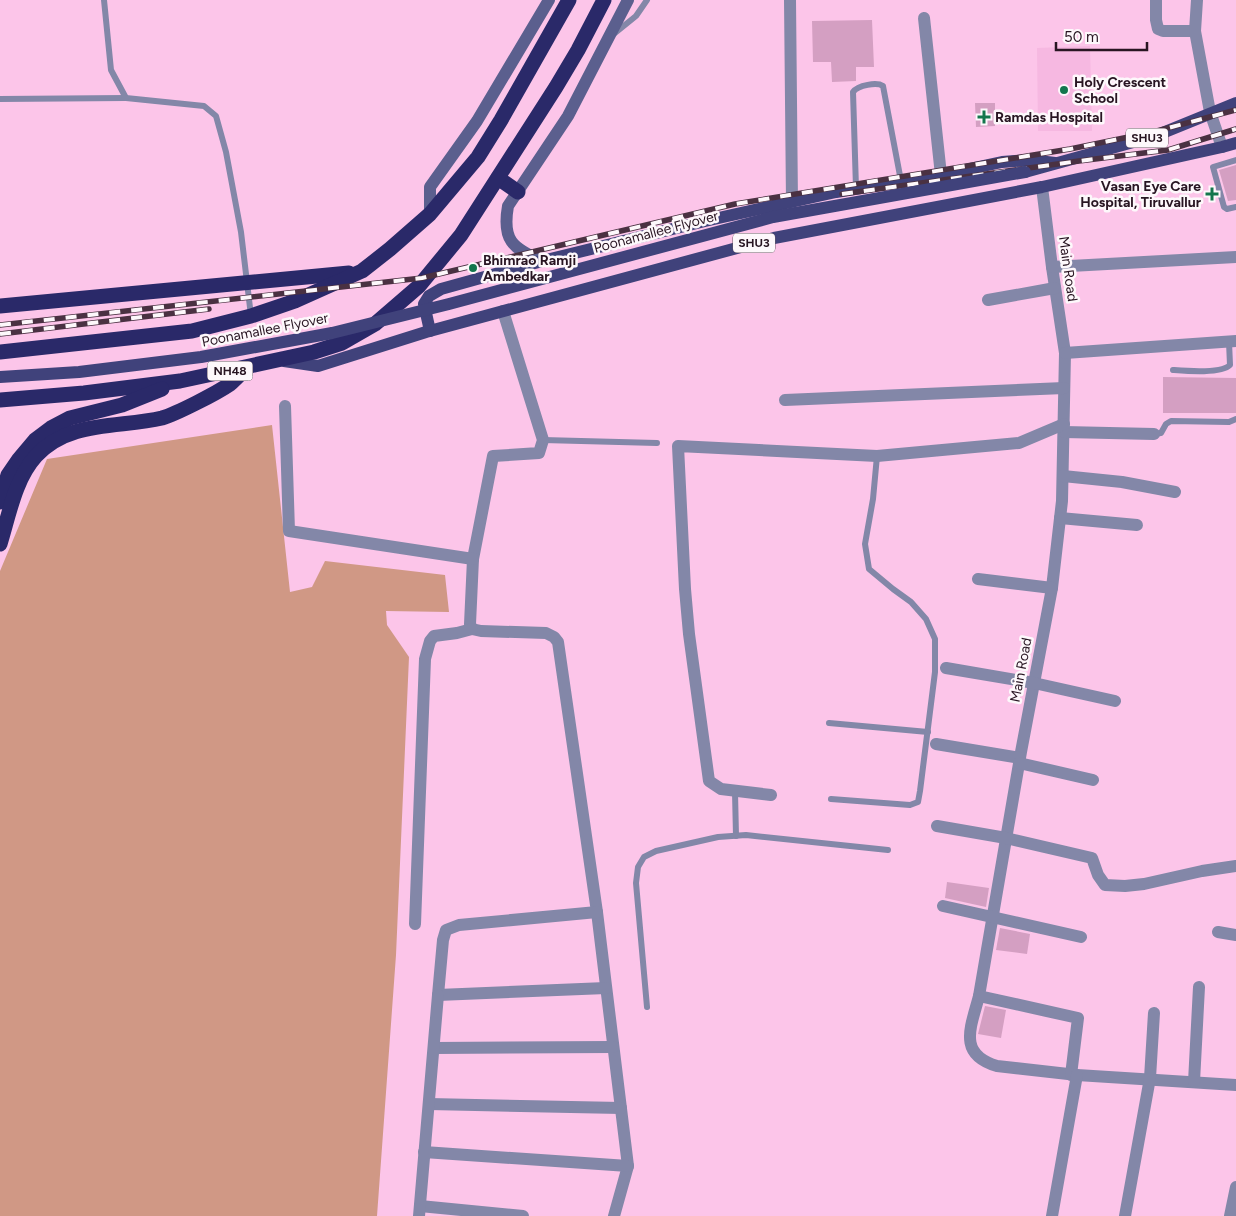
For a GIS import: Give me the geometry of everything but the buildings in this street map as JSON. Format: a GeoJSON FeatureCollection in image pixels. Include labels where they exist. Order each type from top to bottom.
{"type":"FeatureCollection","features":[{"type":"Feature","properties":{"kind":"highway"},"geometry":{"type":"LineString","coordinates":[[0,352],[192,331],[251,316],[296,301],[362,271],[430,214],[478,157],[569,0]]}},
{"type":"Feature","properties":{"kind":"highway","name":"NH48"},"geometry":{"type":"LineString","coordinates":[[0,400],[180,382],[314,352],[342,343],[375,324],[419,286],[461,235],[556,87],[604,0]]}},
{"type":"Feature","properties":{"kind":"highway"},"geometry":{"type":"LineString","coordinates":[[498,178],[518,192]]}},
{"type":"Feature","properties":{"kind":"highway"},"geometry":{"type":"LineString","coordinates":[[0,306],[362,271]]}},
{"type":"Feature","properties":{"kind":"highway"},"geometry":{"type":"LineString","coordinates":[[0,544],[17,488],[26,470],[36,456],[50,444],[66,435],[88,428],[163,418],[230,384],[248,367]]}},
{"type":"Feature","properties":{"kind":"highway"},"geometry":{"type":"LineString","coordinates":[[0,502],[8,475],[19,459],[35,440],[51,428],[70,418],[122,405],[180,382]]}},
{"type":"Feature","properties":{"kind":"main road","name":"SHU3"},"geometry":{"type":"LineString","coordinates":[[1055,163],[1155,136],[1236,103]]}},
{"type":"Feature","properties":{"kind":"main road","name":"SHU3"},"geometry":{"type":"LineString","coordinates":[[278,360],[318,366],[503,310],[774,238],[1042,188],[1229,145]]}},
{"type":"Feature","properties":{"kind":"main road"},"geometry":{"type":"LineString","coordinates":[[430,331],[424,304],[429,296],[441,289],[542,261],[705,220],[856,188],[941,175],[1002,162],[1030,160],[1055,163]]}},
{"type":"Feature","properties":{"kind":"main road","name":"Poonamallee Flyover"},"geometry":{"type":"LineString","coordinates":[[0,377],[79,372],[201,358],[332,333],[449,304],[773,217],[1025,172],[1055,163]]}},
{"type":"Feature","properties":{"kind":"street"},"geometry":{"type":"LineString","coordinates":[[430,214],[430,187],[477,121],[549,0]]}},
{"type":"Feature","properties":{"kind":"street"},"geometry":{"type":"LineString","coordinates":[[542,261],[518,250],[508,237],[506,218],[508,206],[568,116],[628,0]]}},
{"type":"Feature","properties":{"kind":"street"},"geometry":{"type":"LineString","coordinates":[[790,0],[792,202]]}},
{"type":"Feature","properties":{"kind":"street"},"geometry":{"type":"LineString","coordinates":[[1156,0],[1158,29],[1163,31],[1195,31]]}},
{"type":"Feature","properties":{"kind":"street"},"geometry":{"type":"LineString","coordinates":[[1197,0],[1195,31],[1210,112],[1229,145]]}},
{"type":"Feature","properties":{"kind":"street"},"geometry":{"type":"LineString","coordinates":[[924,18],[941,175]]}},
{"type":"Feature","properties":{"kind":"street","name":"Main Road"},"geometry":{"type":"LineString","coordinates":[[1042,188],[1065,353],[1063,476],[1060,518],[1052,588],[991,917],[979,996],[970,1030],[970,1046],[976,1057],[996,1066],[1074,1075]]}},
{"type":"Feature","properties":{"kind":"street"},"geometry":{"type":"LineString","coordinates":[[1052,267],[1236,257]]}},
{"type":"Feature","properties":{"kind":"street"},"geometry":{"type":"LineString","coordinates":[[988,300],[1055,288]]}},
{"type":"Feature","properties":{"kind":"street"},"geometry":{"type":"LineString","coordinates":[[472,629],[470,624],[473,559],[494,456],[539,453],[543,440],[503,310]]}},
{"type":"Feature","properties":{"kind":"street"},"geometry":{"type":"LineString","coordinates":[[1065,353],[1233,341]]}},
{"type":"Feature","properties":{"kind":"street"},"geometry":{"type":"LineString","coordinates":[[785,400],[1064,388]]}},
{"type":"Feature","properties":{"kind":"street"},"geometry":{"type":"LineString","coordinates":[[284,406],[289,531],[473,559]]}},
{"type":"Feature","properties":{"kind":"street"},"geometry":{"type":"LineString","coordinates":[[771,795],[735,792],[721,789],[709,782],[689,634],[678,446],[877,456],[1019,443],[1064,428],[1154,434]]}},
{"type":"Feature","properties":{"kind":"street"},"geometry":{"type":"LineString","coordinates":[[1063,476],[1122,482],[1175,492]]}},
{"type":"Feature","properties":{"kind":"street"},"geometry":{"type":"LineString","coordinates":[[1060,518],[1137,525]]}},
{"type":"Feature","properties":{"kind":"street"},"geometry":{"type":"LineString","coordinates":[[978,579],[1052,588]]}},
{"type":"Feature","properties":{"kind":"street"},"geometry":{"type":"LineString","coordinates":[[415,924],[425,659],[430,641],[434,636],[472,629],[481,631],[546,633],[554,637],[558,642],[597,912],[628,1166],[614,1216]]}},
{"type":"Feature","properties":{"kind":"street"},"geometry":{"type":"LineString","coordinates":[[946,668],[1034,683],[1115,701]]}},
{"type":"Feature","properties":{"kind":"street"},"geometry":{"type":"LineString","coordinates":[[936,744],[1020,761],[1093,780]]}},
{"type":"Feature","properties":{"kind":"street"},"geometry":{"type":"LineString","coordinates":[[937,826],[1006,838],[1092,858],[1098,875],[1105,885],[1125,886],[1144,884],[1202,871],[1236,866]]}},
{"type":"Feature","properties":{"kind":"street"},"geometry":{"type":"LineString","coordinates":[[943,906],[1081,938]]}},
{"type":"Feature","properties":{"kind":"street"},"geometry":{"type":"LineString","coordinates":[[523,1216],[420,1211],[443,940],[446,930],[459,925],[597,912]]}},
{"type":"Feature","properties":{"kind":"street"},"geometry":{"type":"LineString","coordinates":[[1218,932],[1236,935]]}},
{"type":"Feature","properties":{"kind":"street"},"geometry":{"type":"LineString","coordinates":[[1194,1082],[1198,987]]}},
{"type":"Feature","properties":{"kind":"street"},"geometry":{"type":"LineString","coordinates":[[438,995],[606,988]]}},
{"type":"Feature","properties":{"kind":"street"},"geometry":{"type":"LineString","coordinates":[[979,996],[1078,1018],[1074,1075],[1052,1216]]}},
{"type":"Feature","properties":{"kind":"street"},"geometry":{"type":"LineString","coordinates":[[1125,1216],[1150,1078],[1154,1013]]}},
{"type":"Feature","properties":{"kind":"street"},"geometry":{"type":"LineString","coordinates":[[434,1048],[613,1046]]}},
{"type":"Feature","properties":{"kind":"street"},"geometry":{"type":"LineString","coordinates":[[1074,1075],[1150,1078],[1236,1085]]}},
{"type":"Feature","properties":{"kind":"street"},"geometry":{"type":"LineString","coordinates":[[429,1104],[621,1108]]}},
{"type":"Feature","properties":{"kind":"street"},"geometry":{"type":"LineString","coordinates":[[424,1152],[628,1166]]}},
{"type":"Feature","properties":{"kind":"street"},"geometry":{"type":"LineString","coordinates":[[1230,1216],[1236,1187]]}},
{"type":"Feature","properties":{"kind":"lane"},"geometry":{"type":"LineString","coordinates":[[104,0],[111,70],[126,98]]}},
{"type":"Feature","properties":{"kind":"lane"},"geometry":{"type":"LineString","coordinates":[[609,38],[636,16],[647,0]]}},
{"type":"Feature","properties":{"kind":"lane"},"geometry":{"type":"LineString","coordinates":[[856,188],[853,92],[858,87],[879,84],[883,86],[901,180]]}},
{"type":"Feature","properties":{"kind":"lane"},"geometry":{"type":"LineString","coordinates":[[0,99],[126,98],[204,106],[216,116],[230,170],[241,232],[251,316]]}},
{"type":"Feature","properties":{"kind":"lane"},"geometry":{"type":"LineString","coordinates":[[1213,166],[1236,161],[1229,145]]}},
{"type":"Feature","properties":{"kind":"lane"},"geometry":{"type":"LineString","coordinates":[[1208,150],[1224,207],[1227,209],[1236,207]]}},
{"type":"Feature","properties":{"kind":"lane"},"geometry":{"type":"LineString","coordinates":[[1230,365],[1233,341]]}},
{"type":"Feature","properties":{"kind":"lane"},"geometry":{"type":"LineString","coordinates":[[1173,370],[1206,371],[1226,368],[1230,365]]}},
{"type":"Feature","properties":{"kind":"lane"},"geometry":{"type":"LineString","coordinates":[[1230,365],[1236,371]]}},
{"type":"Feature","properties":{"kind":"lane"},"geometry":{"type":"LineString","coordinates":[[1154,434],[1161,433],[1166,424],[1171,422],[1229,422],[1236,419]]}},
{"type":"Feature","properties":{"kind":"lane"},"geometry":{"type":"LineString","coordinates":[[543,440],[657,443]]}},
{"type":"Feature","properties":{"kind":"lane"},"geometry":{"type":"LineString","coordinates":[[831,799],[915,805],[918,802],[920,791],[928,732],[935,672],[935,639],[926,619],[911,602],[870,569],[865,544],[873,499],[877,456]]}},
{"type":"Feature","properties":{"kind":"lane"},"geometry":{"type":"LineString","coordinates":[[830,723],[928,732]]}},
{"type":"Feature","properties":{"kind":"lane"},"geometry":{"type":"LineString","coordinates":[[735,792],[736,836]]}},
{"type":"Feature","properties":{"kind":"lane"},"geometry":{"type":"LineString","coordinates":[[647,1006],[636,883],[638,867],[644,857],[656,851],[718,837],[736,836],[755,836],[888,850]]}},
{"type":"Feature","properties":{"kind":"shaded area","name":"Holy Crescent School"},"geometry":{"type":"Polygon","coordinates":[[[1090,46],[1092,131],[1038,131],[1037,48],[1090,46]]]}},
{"type":"Feature","properties":{"kind":"shaded area"},"geometry":{"type":"Polygon","coordinates":[[[272,425],[290,592],[312,587],[325,561],[445,575],[449,612],[386,611],[387,625],[409,657],[396,955],[377,1216],[0,1216],[0,571],[47,459],[272,425]]]}},
{"type":"Feature","properties":{"kind":"railway"},"geometry":{"type":"LineString","coordinates":[[0,325],[422,278],[735,204],[1070,149],[1153,132],[1236,110]]}},
{"type":"Feature","properties":{"kind":"railway"},"geometry":{"type":"LineString","coordinates":[[842,194],[1168,150],[1236,129]]}},
{"type":"Feature","properties":{"kind":"railway"},"geometry":{"type":"LineString","coordinates":[[0,334],[209,309]]}},
{"type":"Feature","properties":{"kind":"place","name":"Holy Crescent School"},"geometry":{"type":"Point","coordinates":[1064,90]}},
{"type":"Feature","properties":{"kind":"place","name":"Ramdas Hospital"},"geometry":{"type":"Point","coordinates":[984,117]}},
{"type":"Feature","properties":{"kind":"place","name":"Vasan Eye Care Hospital, Tiruvallur"},"geometry":{"type":"Point","coordinates":[1212,194]}},
{"type":"Feature","properties":{"kind":"place","name":"Bhimrao Ramji Ambedkar"},"geometry":{"type":"Point","coordinates":[473,268]}}]}
